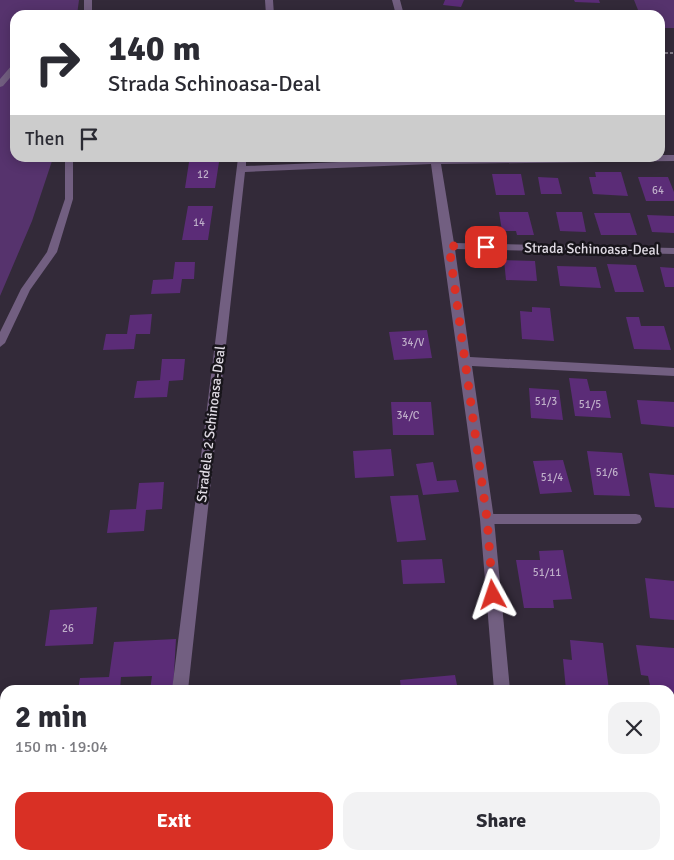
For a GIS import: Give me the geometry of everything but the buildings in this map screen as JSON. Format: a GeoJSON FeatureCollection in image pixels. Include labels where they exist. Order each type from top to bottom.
{"type":"FeatureCollection","features":[{"type":"Feature","properties":{"kind":"street"},"geometry":{"type":"LineString","coordinates":[[0,84],[10,73]]}},
{"type":"Feature","properties":{"kind":"street"},"geometry":{"type":"LineString","coordinates":[[241,163],[290,162]]}},
{"type":"Feature","properties":{"kind":"street"},"geometry":{"type":"LineString","coordinates":[[435,162],[487,519],[502,685]]}},
{"type":"Feature","properties":{"kind":"street","name":"Stradela 2 Schinoasa-Deal"},"geometry":{"type":"LineString","coordinates":[[181,685],[241,163]]}},
{"type":"Feature","properties":{"kind":"street","name":"Strada Schinoasa-Deal"},"geometry":{"type":"LineString","coordinates":[[449,246],[674,250]]}},
{"type":"Feature","properties":{"kind":"street"},"geometry":{"type":"LineString","coordinates":[[465,361],[674,372]]}},
{"type":"Feature","properties":{"kind":"lane"},"geometry":{"type":"LineString","coordinates":[[0,343],[26,289],[52,252],[69,199],[69,162]]}},
{"type":"Feature","properties":{"kind":"lane"},"geometry":{"type":"LineString","coordinates":[[487,519],[636,519]]}},
{"type":"Feature","properties":{"kind":"shaded area"},"geometry":{"type":"Polygon","coordinates":[[[0,0],[79,0],[78,10],[10,10],[10,162],[52,162],[32,221],[0,296],[0,0]]]}},
{"type":"Feature","properties":{"kind":"shaded area"},"geometry":{"type":"Polygon","coordinates":[[[634,0],[674,0],[674,28],[665,28],[665,10],[638,10],[634,0]]]}},
{"type":"Feature","properties":{"kind":"route"},"geometry":{"type":"LineString","coordinates":[[486,247],[449,246],[487,519],[493,595]]}}]}
